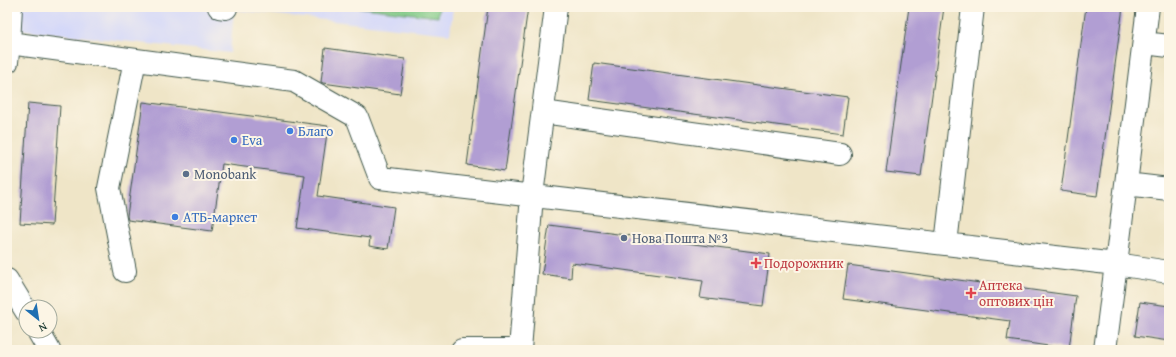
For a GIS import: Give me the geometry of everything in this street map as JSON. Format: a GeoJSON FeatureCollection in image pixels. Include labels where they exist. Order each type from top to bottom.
{"type":"FeatureCollection","features":[{"type":"Feature","properties":{"kind":"street"},"geometry":{"type":"LineString","coordinates":[[11,7],[8,49],[134,60],[294,81],[357,117],[380,178],[1116,264],[1169,272]]}},
{"type":"Feature","properties":{"kind":"street"},"geometry":{"type":"LineString","coordinates":[[219,7],[226,7]]}},
{"type":"Feature","properties":{"kind":"street"},"geometry":{"type":"LineString","coordinates":[[462,350],[520,350],[532,195],[556,7]]}},
{"type":"Feature","properties":{"kind":"street"},"geometry":{"type":"LineString","coordinates":[[946,244],[973,7]]}},
{"type":"Feature","properties":{"kind":"street"},"geometry":{"type":"LineString","coordinates":[[1105,350],[1148,7]]}},
{"type":"Feature","properties":{"kind":"street"},"geometry":{"type":"LineString","coordinates":[[1144,43],[1169,46]]}},
{"type":"Feature","properties":{"kind":"street"},"geometry":{"type":"LineString","coordinates":[[125,271],[109,188],[134,60]]}},
{"type":"Feature","properties":{"kind":"street"},"geometry":{"type":"LineString","coordinates":[[542,112],[840,154]]}},
{"type":"Feature","properties":{"kind":"street"},"geometry":{"type":"LineString","coordinates":[[1126,184],[1169,189]]}},
{"type":"Feature","properties":{"kind":"street"},"geometry":{"type":"LineString","coordinates":[[7,280],[19,299]]}},
{"type":"Feature","properties":{"kind":"street"},"geometry":{"type":"LineString","coordinates":[[43,339],[49,350]]}},
{"type":"Feature","properties":{"kind":"shaded area"},"geometry":{"type":"Polygon","coordinates":[[[7,7],[453,7],[450,34],[234,10],[230,53],[7,28],[7,7]]]}},
{"type":"Feature","properties":{"kind":"green space"},"geometry":{"type":"Polygon","coordinates":[[[355,7],[439,7],[438,17],[355,7]]]}},
{"type":"Feature","properties":{"kind":"building"},"geometry":{"type":"Polygon","coordinates":[[[488,7],[528,7],[505,171],[467,165],[488,7]]]}},
{"type":"Feature","properties":{"kind":"building"},"geometry":{"type":"Polygon","coordinates":[[[909,7],[944,7],[921,176],[886,172],[909,7]]]}},
{"type":"Feature","properties":{"kind":"building"},"geometry":{"type":"Polygon","coordinates":[[[1086,7],[1123,7],[1097,196],[1061,191],[1086,7]]]}},
{"type":"Feature","properties":{"kind":"building"},"geometry":{"type":"Polygon","coordinates":[[[325,48],[405,59],[400,94],[321,82],[325,48]]]}},
{"type":"Feature","properties":{"kind":"building"},"geometry":{"type":"Polygon","coordinates":[[[594,63],[848,97],[843,134],[589,100],[594,63]]]}},
{"type":"Feature","properties":{"kind":"building"},"geometry":{"type":"Polygon","coordinates":[[[143,102],[328,126],[318,196],[394,207],[388,249],[369,246],[370,238],[297,228],[305,175],[222,164],[212,231],[128,220],[127,216],[143,102]]]}},
{"type":"Feature","properties":{"kind":"building"},"geometry":{"type":"Polygon","coordinates":[[[28,103],[60,106],[52,225],[20,223],[28,103]]]}},
{"type":"Feature","properties":{"kind":"building"},"geometry":{"type":"Polygon","coordinates":[[[549,225],[770,254],[763,306],[700,298],[703,281],[572,263],[571,278],[542,274],[549,225]]]}},
{"type":"Feature","properties":{"kind":"building"},"geometry":{"type":"Polygon","coordinates":[[[848,265],[1076,296],[1069,349],[1007,340],[1010,321],[843,299],[848,265]]]}},
{"type":"Feature","properties":{"kind":"building"},"geometry":{"type":"Polygon","coordinates":[[[1140,302],[1169,306],[1169,341],[1135,336],[1140,302]]]}},
{"type":"Feature","properties":{"kind":"place","name":"Благо"},"geometry":{"type":"Point","coordinates":[290,131]}},
{"type":"Feature","properties":{"kind":"place","name":"Eva"},"geometry":{"type":"Point","coordinates":[234,140]}},
{"type":"Feature","properties":{"kind":"place","name":"Monobank"},"geometry":{"type":"Point","coordinates":[186,174]}},
{"type":"Feature","properties":{"kind":"place","name":"АТБ-маркет"},"geometry":{"type":"Point","coordinates":[175,217]}},
{"type":"Feature","properties":{"kind":"place","name":"Нова Пошта №3"},"geometry":{"type":"Point","coordinates":[624,238]}},
{"type":"Feature","properties":{"kind":"place","name":"Подорожник"},"geometry":{"type":"Point","coordinates":[756,263]}},
{"type":"Feature","properties":{"kind":"place","name":"Аптека оптових цін"},"geometry":{"type":"Point","coordinates":[971,293]}}]}
